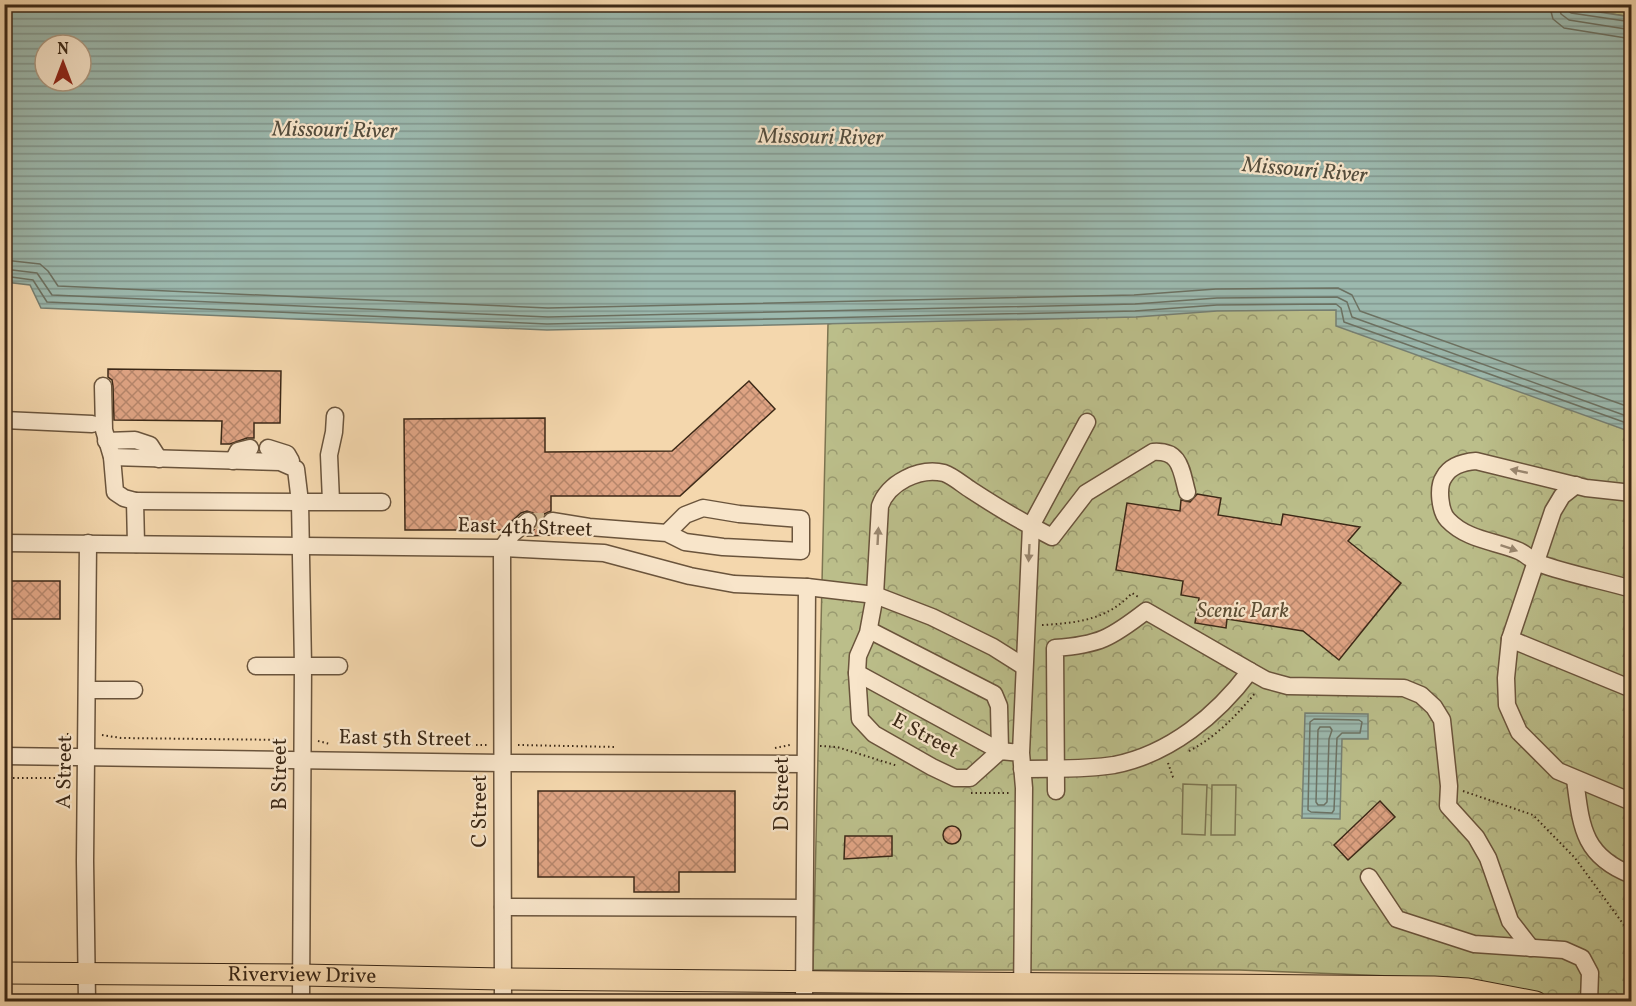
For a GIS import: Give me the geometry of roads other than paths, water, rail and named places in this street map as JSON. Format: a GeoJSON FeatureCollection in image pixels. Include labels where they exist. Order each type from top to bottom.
{"type":"FeatureCollection","features":[{"type":"Feature","properties":{"kind":"main road","name":"Riverview Drive"},"geometry":{"type":"LineString","coordinates":[[4,973],[502,979],[805,991],[1234,994],[1336,987],[1451,995],[1468,989],[1536,1002]]}},
{"type":"Feature","properties":{"kind":"main road"},"geometry":{"type":"LineString","coordinates":[[1336,987],[1374,1002]]}},
{"type":"Feature","properties":{"kind":"street"},"geometry":{"type":"LineString","coordinates":[[103,386],[104,430],[112,457],[115,492],[124,498],[135,501],[382,502]]}},
{"type":"Feature","properties":{"kind":"street"},"geometry":{"type":"LineString","coordinates":[[330,501],[329,455],[335,416]]}},
{"type":"Feature","properties":{"kind":"street"},"geometry":{"type":"LineString","coordinates":[[4,420],[92,424]]}},
{"type":"Feature","properties":{"kind":"street"},"geometry":{"type":"LineString","coordinates":[[1023,993],[1023,666],[1030,526],[1087,422]]}},
{"type":"Feature","properties":{"kind":"street"},"geometry":{"type":"LineString","coordinates":[[106,441],[135,440],[150,445],[159,459]]}},
{"type":"Feature","properties":{"kind":"street"},"geometry":{"type":"LineString","coordinates":[[233,461],[238,451],[250,448]]}},
{"type":"Feature","properties":{"kind":"street"},"geometry":{"type":"LineString","coordinates":[[268,448],[287,454],[296,469]]}},
{"type":"Feature","properties":{"kind":"street","name":"E Street"},"geometry":{"type":"LineString","coordinates":[[1000,751],[970,778],[955,778],[874,734],[860,719],[858,656],[868,630],[875,595],[880,507],[883,496],[903,480],[928,472],[945,474],[1007,513],[1052,537],[1086,493],[1153,453],[1162,452],[1176,459],[1181,467],[1187,492]]}},
{"type":"Feature","properties":{"kind":"street"},"geometry":{"type":"LineString","coordinates":[[112,457],[280,462],[296,469]]}},
{"type":"Feature","properties":{"kind":"street"},"geometry":{"type":"LineString","coordinates":[[1632,493],[1576,485],[1476,461],[1457,465],[1444,477],[1440,495],[1443,515],[1450,522],[1478,539],[1520,552],[1536,562],[1632,589]]}},
{"type":"Feature","properties":{"kind":"street","name":"B Street"},"geometry":{"type":"LineString","coordinates":[[296,469],[302,546],[301,1002]]}},
{"type":"Feature","properties":{"kind":"street"},"geometry":{"type":"LineString","coordinates":[[1576,485],[1562,496],[1553,511],[1509,639],[1506,678],[1508,705],[1518,732],[1558,771],[1632,802]]}},
{"type":"Feature","properties":{"kind":"street"},"geometry":{"type":"LineString","coordinates":[[135,501],[136,544]]}},
{"type":"Feature","properties":{"kind":"street"},"geometry":{"type":"LineString","coordinates":[[552,521],[667,533],[685,542],[723,547],[801,551],[801,519],[739,514],[703,508],[685,515],[667,533]]}},
{"type":"Feature","properties":{"kind":"street"},"geometry":{"type":"LineString","coordinates":[[502,548],[512,534],[528,521]]}},
{"type":"Feature","properties":{"kind":"street"},"geometry":{"type":"LineString","coordinates":[[574,524],[575,551]]}},
{"type":"Feature","properties":{"kind":"street","name":"East 4th Street"},"geometry":{"type":"LineString","coordinates":[[4,543],[502,548],[604,554],[690,576],[734,584],[807,587],[875,595],[932,617],[993,646],[1023,666]]}},
{"type":"Feature","properties":{"kind":"street","name":"A Street"},"geometry":{"type":"LineString","coordinates":[[87,1002],[88,543]]}},
{"type":"Feature","properties":{"kind":"street","name":"C Street"},"geometry":{"type":"LineString","coordinates":[[502,548],[503,1002]]}},
{"type":"Feature","properties":{"kind":"street","name":"D Street"},"geometry":{"type":"LineString","coordinates":[[805,991],[807,587]]}},
{"type":"Feature","properties":{"kind":"street"},"geometry":{"type":"LineString","coordinates":[[1056,791],[1055,648],[1104,640],[1146,611],[1266,680],[1288,686],[1404,688],[1421,695],[1434,707],[1442,720],[1449,786],[1448,806],[1476,837],[1488,858],[1509,921],[1531,948]]}},
{"type":"Feature","properties":{"kind":"street"},"geometry":{"type":"LineString","coordinates":[[868,630],[994,694],[999,706],[1000,751]]}},
{"type":"Feature","properties":{"kind":"street"},"geometry":{"type":"LineString","coordinates":[[1509,639],[1632,689]]}},
{"type":"Feature","properties":{"kind":"street"},"geometry":{"type":"LineString","coordinates":[[256,666],[339,666]]}},
{"type":"Feature","properties":{"kind":"street"},"geometry":{"type":"LineString","coordinates":[[857,673],[1022,761],[1055,768],[1083,768],[1115,764],[1150,754],[1176,740],[1204,720],[1231,695],[1250,671]]}},
{"type":"Feature","properties":{"kind":"street"},"geometry":{"type":"LineString","coordinates":[[88,690],[134,690]]}},
{"type":"Feature","properties":{"kind":"street","name":"East 5th Street"},"geometry":{"type":"LineString","coordinates":[[4,756],[503,763],[805,764]]}},
{"type":"Feature","properties":{"kind":"street"},"geometry":{"type":"LineString","coordinates":[[1575,779],[1580,824],[1585,836],[1597,853],[1632,875]]}},
{"type":"Feature","properties":{"kind":"street"},"geometry":{"type":"LineString","coordinates":[[1369,877],[1397,919],[1474,944],[1564,950],[1582,958],[1590,973],[1589,1002]]}},
{"type":"Feature","properties":{"kind":"street"},"geometry":{"type":"LineString","coordinates":[[503,907],[804,908]]}},
{"type":"Feature","properties":{"kind":"water","name":"Missouri River"},"geometry":{"type":"Polygon","coordinates":[[[5,5],[1554,5],[1631,17],[1631,432],[1336,326],[1336,310],[1217,311],[1136,317],[547,330],[41,308],[30,285],[5,282],[5,5]]]}},
{"type":"Feature","properties":{"kind":"water"},"geometry":{"type":"Polygon","coordinates":[[[1305,713],[1368,714],[1368,739],[1342,739],[1340,819],[1302,818],[1305,713]]]}},
{"type":"Feature","properties":{"kind":"tunnel"},"geometry":{"type":"LineString","coordinates":[[528,521],[552,521]]}},
{"type":"Feature","properties":{"kind":"park label","name":"Scenic Park"},"geometry":{"type":"Point","coordinates":[1243,611]}}]}
